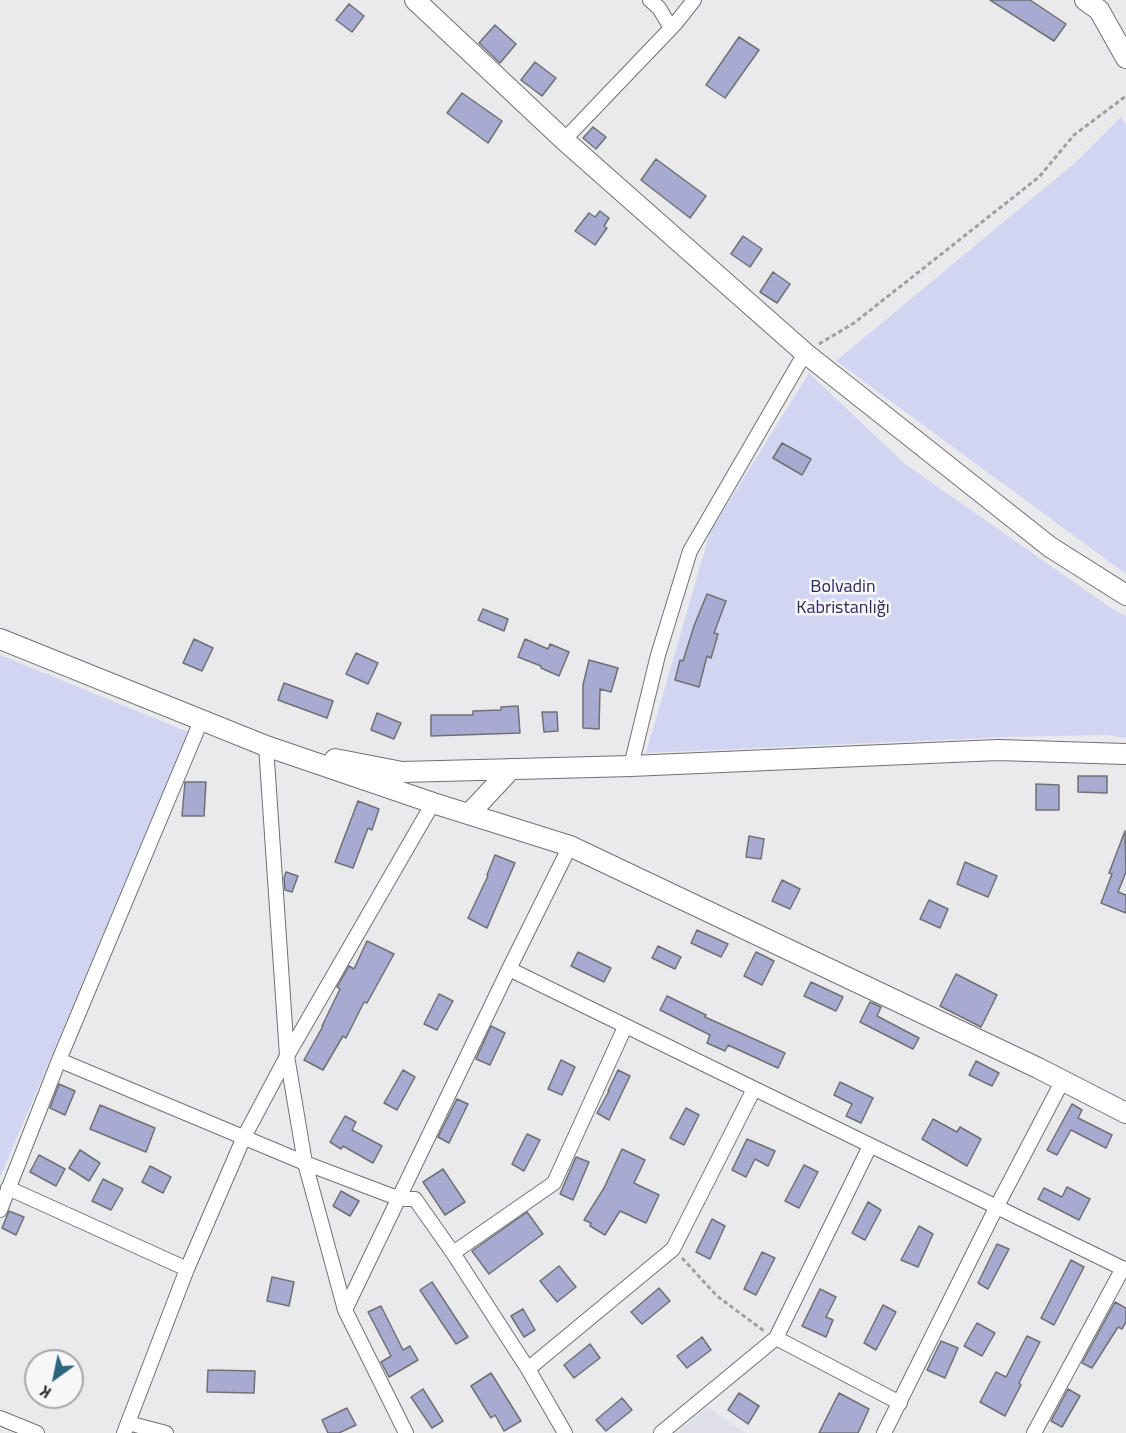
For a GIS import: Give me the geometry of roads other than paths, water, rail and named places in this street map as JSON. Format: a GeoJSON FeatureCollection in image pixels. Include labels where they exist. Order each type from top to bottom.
{"type":"FeatureCollection","features":[{"type":"Feature","properties":{"kind":"street"},"geometry":{"type":"LineString","coordinates":[[415,0],[564,140],[805,353],[1050,547],[1126,596]]}},
{"type":"Feature","properties":{"kind":"street"},"geometry":{"type":"LineString","coordinates":[[650,0],[659,8],[671,28]]}},
{"type":"Feature","properties":{"kind":"street"},"geometry":{"type":"LineString","coordinates":[[564,140],[671,28],[694,0]]}},
{"type":"Feature","properties":{"kind":"street"},"geometry":{"type":"LineString","coordinates":[[1097,3],[1126,58]]}},
{"type":"Feature","properties":{"kind":"street"},"geometry":{"type":"LineString","coordinates":[[631,766],[658,655],[690,551],[805,353]]}},
{"type":"Feature","properties":{"kind":"street"},"geometry":{"type":"LineString","coordinates":[[0,639],[266,746],[433,803],[570,846],[1063,1080],[1126,1113]]}},
{"type":"Feature","properties":{"kind":"street"},"geometry":{"type":"LineString","coordinates":[[0,1210],[59,1060],[201,721]]}},
{"type":"Feature","properties":{"kind":"street"},"geometry":{"type":"LineString","coordinates":[[266,746],[402,772],[631,766],[998,750],[1126,754]]}},
{"type":"Feature","properties":{"kind":"street"},"geometry":{"type":"LineString","coordinates":[[266,746],[286,1056],[305,1163],[345,1310],[406,1433]]}},
{"type":"Feature","properties":{"kind":"street"},"geometry":{"type":"LineString","coordinates":[[468,814],[511,769]]}},
{"type":"Feature","properties":{"kind":"street"},"geometry":{"type":"LineString","coordinates":[[166,1433],[126,1428],[187,1269],[244,1137],[286,1056],[433,803]]}},
{"type":"Feature","properties":{"kind":"street"},"geometry":{"type":"LineString","coordinates":[[345,1310],[508,969],[570,846]]}},
{"type":"Feature","properties":{"kind":"street"},"geometry":{"type":"LineString","coordinates":[[508,969],[1124,1269],[1034,1433]]}},
{"type":"Feature","properties":{"kind":"street"},"geometry":{"type":"LineString","coordinates":[[453,1252],[554,1183],[625,1027]]}},
{"type":"Feature","properties":{"kind":"street"},"geometry":{"type":"LineString","coordinates":[[59,1060],[305,1163],[400,1199],[415,1199],[453,1252],[528,1369],[565,1433]]}},
{"type":"Feature","properties":{"kind":"street"},"geometry":{"type":"LineString","coordinates":[[884,1433],[997,1206],[1063,1080]]}},
{"type":"Feature","properties":{"kind":"street"},"geometry":{"type":"LineString","coordinates":[[528,1369],[673,1249],[754,1089]]}},
{"type":"Feature","properties":{"kind":"street"},"geometry":{"type":"LineString","coordinates":[[661,1433],[776,1338],[870,1146]]}},
{"type":"Feature","properties":{"kind":"street"},"geometry":{"type":"LineString","coordinates":[[9,1188],[187,1269]]}},
{"type":"Feature","properties":{"kind":"street"},"geometry":{"type":"LineString","coordinates":[[776,1338],[900,1403]]}},
{"type":"Feature","properties":{"kind":"street"},"geometry":{"type":"LineString","coordinates":[[0,1418],[37,1433]]}},
{"type":"Feature","properties":{"kind":"park label","name":"Bolvadin Kabristanlığı"},"geometry":{"type":"Point","coordinates":[843,598]}}]}
